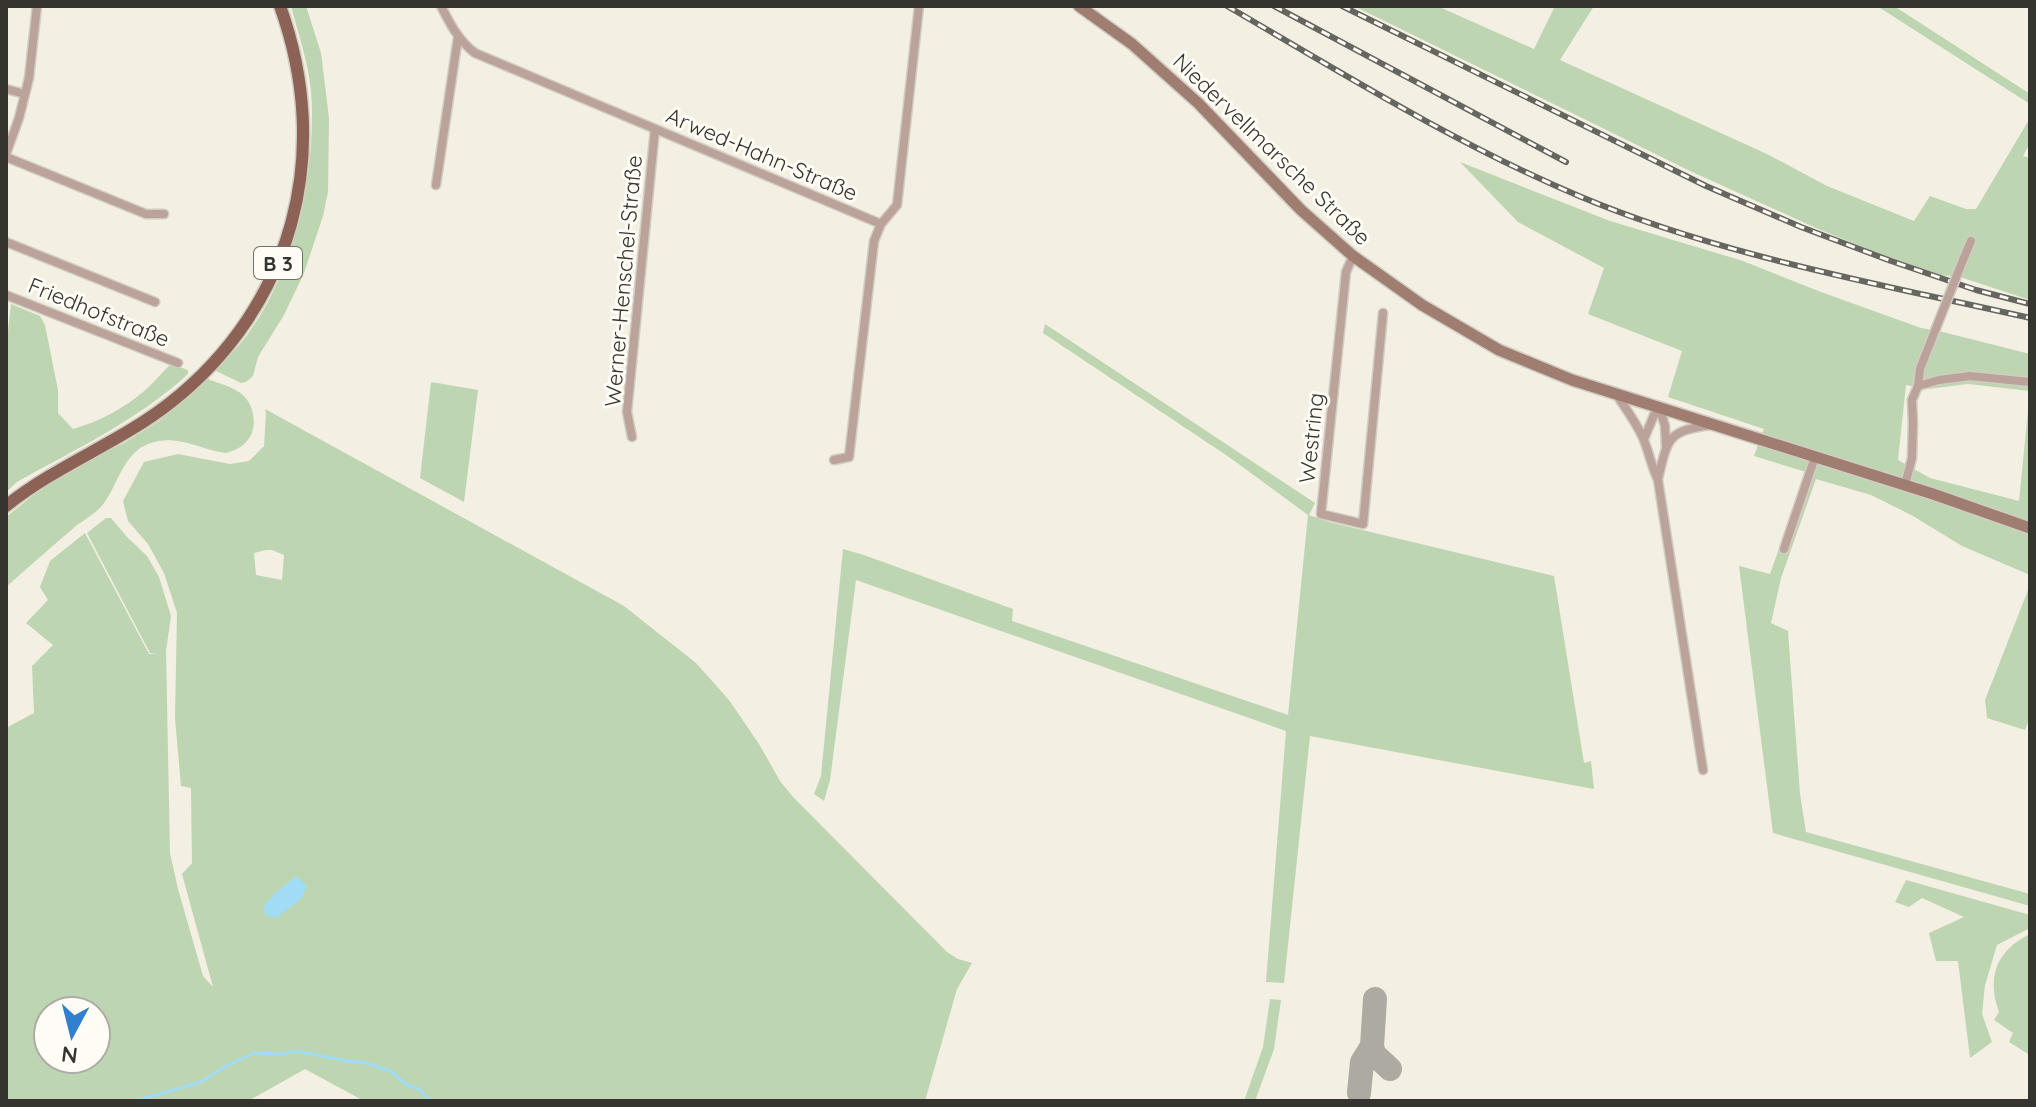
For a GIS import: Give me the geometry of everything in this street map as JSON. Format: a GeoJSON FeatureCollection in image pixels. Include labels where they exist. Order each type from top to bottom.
{"type":"FeatureCollection","features":[{"type":"Feature","properties":{"kind":"main road","name":"B 3"},"geometry":{"type":"LineString","coordinates":[[6,506],[54,472],[130,430],[169,404],[211,366],[236,336],[263,294],[292,222],[301,179],[303,150],[302,95],[295,56],[280,6]]}},
{"type":"Feature","properties":{"kind":"main road","name":"Niedervellmarsche Straße"},"geometry":{"type":"LineString","coordinates":[[1079,6],[1132,44],[1198,103],[1301,210],[1353,256],[1422,305],[1499,350],[1572,380],[1905,485],[2030,528]]}},
{"type":"Feature","properties":{"kind":"street"},"geometry":{"type":"LineString","coordinates":[[37,6],[25,94],[6,155],[146,214],[164,214]]}},
{"type":"Feature","properties":{"kind":"street","name":"Arwed-Hahn-Straße"},"geometry":{"type":"LineString","coordinates":[[441,6],[458,37],[475,53],[881,224]]}},
{"type":"Feature","properties":{"kind":"street"},"geometry":{"type":"LineString","coordinates":[[834,460],[849,457],[874,241],[881,224],[897,205],[919,6]]}},
{"type":"Feature","properties":{"kind":"street"},"geometry":{"type":"LineString","coordinates":[[436,185],[458,37]]}},
{"type":"Feature","properties":{"kind":"street"},"geometry":{"type":"LineString","coordinates":[[6,89],[25,94]]}},
{"type":"Feature","properties":{"kind":"street","name":"Werner-Henschel-Straße"},"geometry":{"type":"LineString","coordinates":[[632,437],[627,412],[655,129]]}},
{"type":"Feature","properties":{"kind":"street"},"geometry":{"type":"LineString","coordinates":[[1905,485],[1912,458],[1912,400],[1920,369],[1971,241]]}},
{"type":"Feature","properties":{"kind":"street"},"geometry":{"type":"LineString","coordinates":[[6,242],[155,302]]}},
{"type":"Feature","properties":{"kind":"street","name":"Westring"},"geometry":{"type":"LineString","coordinates":[[1353,256],[1346,272],[1321,514],[1363,524],[1383,313]]}},
{"type":"Feature","properties":{"kind":"street","name":"Friedhofstraße"},"geometry":{"type":"LineString","coordinates":[[6,295],[178,363]]}},
{"type":"Feature","properties":{"kind":"street"},"geometry":{"type":"LineString","coordinates":[[1918,386],[1970,376],[2030,382]]}},
{"type":"Feature","properties":{"kind":"street"},"geometry":{"type":"LineString","coordinates":[[1616,394],[1644,439],[1658,480],[1703,770]]}},
{"type":"Feature","properties":{"kind":"street"},"geometry":{"type":"LineString","coordinates":[[1644,439],[1654,415],[1660,409],[1666,446],[1658,480]]}},
{"type":"Feature","properties":{"kind":"street"},"geometry":{"type":"LineString","coordinates":[[1666,446],[1679,432],[1712,425]]}},
{"type":"Feature","properties":{"kind":"street"},"geometry":{"type":"LineString","coordinates":[[1784,549],[1815,457]]}},
{"type":"Feature","properties":{"kind":"green space"},"geometry":{"type":"Polygon","coordinates":[[[291,6],[306,6],[321,53],[329,118],[328,192],[304,273],[284,315],[258,357],[253,376],[241,383],[214,370],[240,344],[279,279],[293,242],[309,164],[311,90],[291,6]]]}},
{"type":"Feature","properties":{"kind":"green space"},"geometry":{"type":"Polygon","coordinates":[[[1354,6],[1437,6],[1534,49],[1555,6],[1594,6],[1560,60],[1767,154],[1827,186],[1914,221],[1930,196],[1966,209],[1976,209],[2030,118],[2030,143],[2023,156],[2030,158],[2030,300],[1890,258],[1816,228],[1690,171],[1354,6]]]}},
{"type":"Feature","properties":{"kind":"green space"},"geometry":{"type":"Polygon","coordinates":[[[1877,6],[1894,6],[2030,94],[2030,104],[1877,6]]]}},
{"type":"Feature","properties":{"kind":"green space"},"geometry":{"type":"Polygon","coordinates":[[[1460,162],[1610,221],[1743,261],[1921,328],[2030,354],[2030,391],[2030,575],[1962,546],[1871,495],[1816,479],[1781,578],[1771,623],[1788,631],[1800,794],[1806,832],[2030,894],[2030,906],[1773,833],[1739,566],[1770,574],[1806,472],[1754,456],[1764,429],[1668,397],[1682,351],[1588,314],[1604,268],[1518,222],[1460,162]],[[1968,384],[1928,389],[1906,385],[1898,460],[1930,478],[2019,501],[2030,391],[1968,384]]]}},
{"type":"Feature","properties":{"kind":"green space"},"geometry":{"type":"Polygon","coordinates":[[[11,304],[40,316],[45,325],[58,390],[58,413],[73,429],[101,419],[127,404],[171,364],[188,370],[188,374],[127,420],[17,482],[6,492],[6,350],[11,304]]]}},
{"type":"Feature","properties":{"kind":"green space"},"geometry":{"type":"Polygon","coordinates":[[[1045,324],[1315,503],[1309,515],[1554,576],[1584,763],[1591,761],[1594,789],[1310,736],[1284,983],[1266,982],[1286,731],[856,580],[830,780],[824,801],[814,794],[821,776],[843,549],[1013,609],[1012,621],[1288,715],[1308,515],[1229,457],[1043,333],[1045,324]]]}},
{"type":"Feature","properties":{"kind":"green space"},"geometry":{"type":"Polygon","coordinates":[[[208,379],[235,390],[249,403],[254,424],[244,444],[226,453],[169,440],[140,448],[127,462],[101,507],[6,587],[6,517],[75,467],[124,443],[159,421],[208,379]]]}},
{"type":"Feature","properties":{"kind":"green space"},"geometry":{"type":"Polygon","coordinates":[[[431,382],[478,390],[464,502],[420,478],[431,382]]]}},
{"type":"Feature","properties":{"kind":"green space"},"geometry":{"type":"Polygon","coordinates":[[[265,409],[624,606],[696,663],[729,700],[793,797],[947,952],[972,963],[957,989],[925,1101],[364,1101],[305,1069],[248,1101],[6,1101],[6,728],[34,713],[32,666],[53,645],[26,623],[48,600],[40,587],[50,561],[85,533],[149,654],[157,653],[150,653],[87,533],[106,518],[111,518],[147,556],[159,577],[171,616],[166,651],[170,853],[203,976],[213,987],[182,874],[192,863],[191,788],[181,786],[175,718],[177,613],[164,573],[148,544],[128,521],[123,501],[144,462],[178,454],[230,464],[249,461],[264,446],[265,409]],[[272,550],[254,553],[256,575],[282,580],[284,555],[272,550]]]}},
{"type":"Feature","properties":{"kind":"green space"},"geometry":{"type":"Polygon","coordinates":[[[2030,585],[2030,717],[2025,730],[1987,718],[1985,700],[2030,585]]]}},
{"type":"Feature","properties":{"kind":"green space"},"geometry":{"type":"Polygon","coordinates":[[[1906,880],[2030,915],[2030,928],[1997,945],[1985,985],[1982,1014],[1992,1042],[1970,1058],[1958,961],[1936,961],[1929,933],[1964,917],[1922,898],[1909,907],[1895,902],[1906,880]]]}},
{"type":"Feature","properties":{"kind":"green space"},"geometry":{"type":"Polygon","coordinates":[[[2030,934],[2030,1055],[2009,1042],[2013,1033],[1994,1020],[1999,1012],[1994,976],[2002,956],[2030,934]]]}},
{"type":"Feature","properties":{"kind":"green space"},"geometry":{"type":"Polygon","coordinates":[[[1270,999],[1281,1000],[1274,1049],[1255,1101],[1244,1101],[1263,1047],[1270,999]]]}},
{"type":"Feature","properties":{"kind":"water"},"geometry":{"type":"Polygon","coordinates":[[[296,876],[307,886],[301,899],[276,918],[265,915],[264,906],[296,876]]]}},
{"type":"Feature","properties":{"kind":"waterway"},"geometry":{"type":"LineString","coordinates":[[135,1101],[201,1082],[254,1053],[296,1051],[367,1063],[392,1072],[407,1085],[419,1089],[430,1101]]}},
{"type":"Feature","properties":{"kind":"taxiway"},"geometry":{"type":"LineString","coordinates":[[1359,1093],[1362,1062],[1372,1046],[1375,999]]}},
{"type":"Feature","properties":{"kind":"taxiway"},"geometry":{"type":"LineString","coordinates":[[1372,1046],[1374,1054],[1390,1069]]}},
{"type":"Feature","properties":{"kind":"railway"},"geometry":{"type":"LineString","coordinates":[[1227,6],[1400,107],[1488,154],[1633,217],[1688,236],[1802,267],[2030,318]]}},
{"type":"Feature","properties":{"kind":"railway"},"geometry":{"type":"LineString","coordinates":[[1274,6],[1566,162]]}},
{"type":"Feature","properties":{"kind":"railway"},"geometry":{"type":"LineString","coordinates":[[1342,6],[1706,186],[1891,261],[1976,290],[2030,304]]}}]}
